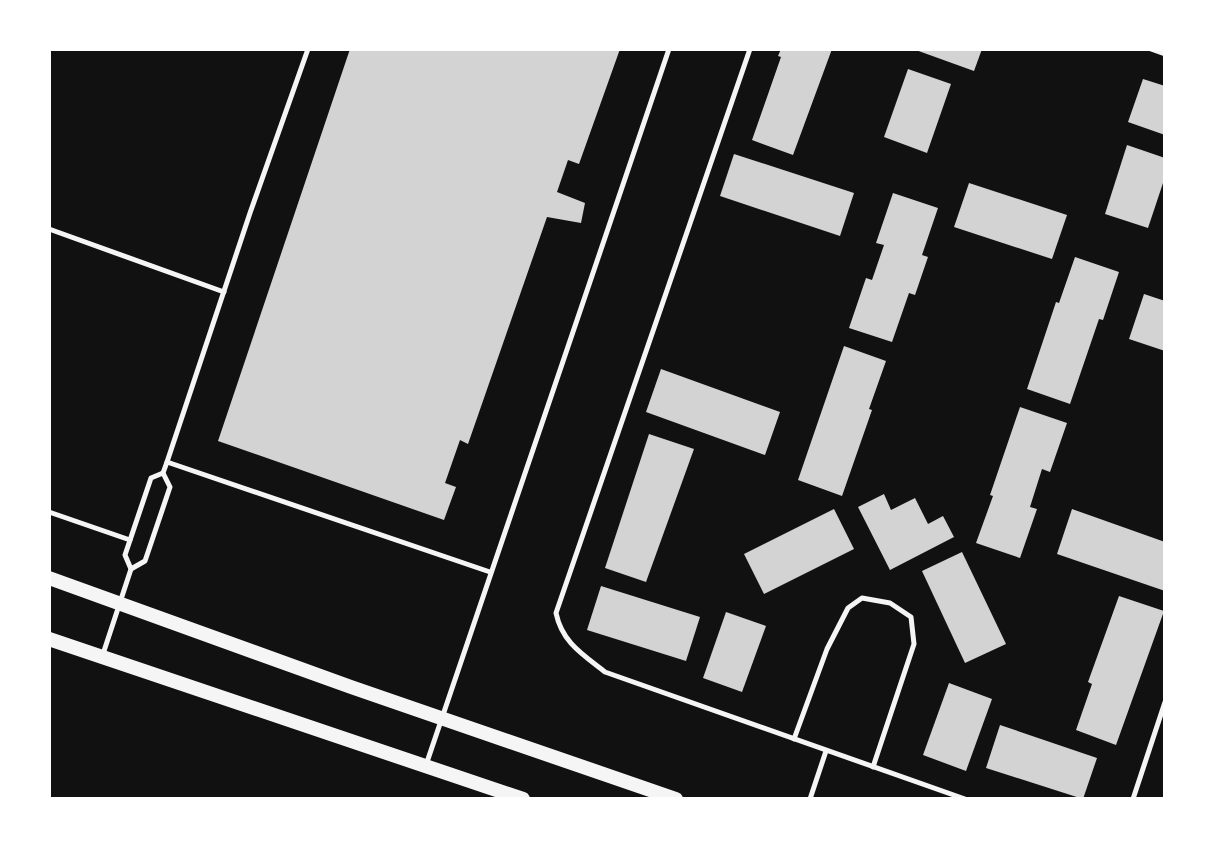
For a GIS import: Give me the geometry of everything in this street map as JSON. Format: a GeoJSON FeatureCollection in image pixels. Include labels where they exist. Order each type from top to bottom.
{"type":"FeatureCollection","features":[{"type":"Feature","properties":{"kind":"main road"},"geometry":{"type":"LineString","coordinates":[[49,578],[676,799]]}},
{"type":"Feature","properties":{"kind":"main road"},"geometry":{"type":"LineString","coordinates":[[49,639],[523,799]]}},
{"type":"Feature","properties":{"kind":"lane"},"geometry":{"type":"LineString","coordinates":[[131,569],[145,561],[159,521],[170,487],[163,473],[308,49]]}},
{"type":"Feature","properties":{"kind":"lane"},"geometry":{"type":"LineString","coordinates":[[426,766],[669,49]]}},
{"type":"Feature","properties":{"kind":"lane"},"geometry":{"type":"LineString","coordinates":[[750,49],[556,613],[559,628],[573,647],[605,672],[965,799]]}},
{"type":"Feature","properties":{"kind":"lane"},"geometry":{"type":"LineString","coordinates":[[1151,49],[1165,54]]}},
{"type":"Feature","properties":{"kind":"lane"},"geometry":{"type":"LineString","coordinates":[[49,229],[224,292]]}},
{"type":"Feature","properties":{"kind":"lane"},"geometry":{"type":"LineString","coordinates":[[167,462],[490,572]]}},
{"type":"Feature","properties":{"kind":"lane"},"geometry":{"type":"LineString","coordinates":[[102,657],[131,569],[125,555],[151,478],[163,473]]}},
{"type":"Feature","properties":{"kind":"lane"},"geometry":{"type":"LineString","coordinates":[[49,512],[130,540]]}},
{"type":"Feature","properties":{"kind":"lane"},"geometry":{"type":"LineString","coordinates":[[794,739],[827,649],[848,608],[862,597],[890,603],[911,617],[914,644],[873,767]]}},
{"type":"Feature","properties":{"kind":"lane"},"geometry":{"type":"LineString","coordinates":[[1133,799],[1165,702]]}},
{"type":"Feature","properties":{"kind":"lane"},"geometry":{"type":"LineString","coordinates":[[810,799],[826,751]]}},
{"type":"Feature","properties":{"kind":"building"},"geometry":{"type":"Polygon","coordinates":[[[350,49],[620,49],[579,164],[568,160],[557,192],[585,203],[581,223],[547,217],[468,444],[460,440],[445,483],[456,487],[444,520],[218,441],[350,49]]]}},
{"type":"Feature","properties":{"kind":"building"},"geometry":{"type":"Polygon","coordinates":[[[781,49],[832,49],[793,155],[752,140],[781,57],[778,56],[781,49]]]}},
{"type":"Feature","properties":{"kind":"building"},"geometry":{"type":"Polygon","coordinates":[[[913,49],[982,49],[974,71],[913,49]]]}},
{"type":"Feature","properties":{"kind":"building"},"geometry":{"type":"Polygon","coordinates":[[[908,69],[951,84],[927,153],[884,137],[908,69]]]}},
{"type":"Feature","properties":{"kind":"building"},"geometry":{"type":"Polygon","coordinates":[[[1143,79],[1165,86],[1165,135],[1128,122],[1143,79]]]}},
{"type":"Feature","properties":{"kind":"building"},"geometry":{"type":"Polygon","coordinates":[[[1127,145],[1165,158],[1165,177],[1148,228],[1105,214],[1127,145]]]}},
{"type":"Feature","properties":{"kind":"building"},"geometry":{"type":"Polygon","coordinates":[[[734,154],[854,193],[840,236],[720,196],[734,154]]]}},
{"type":"Feature","properties":{"kind":"building"},"geometry":{"type":"Polygon","coordinates":[[[969,183],[1067,215],[1052,259],[954,227],[969,183]]]}},
{"type":"Feature","properties":{"kind":"building"},"geometry":{"type":"Polygon","coordinates":[[[893,193],[938,208],[922,255],[928,257],[915,295],[909,293],[892,342],[849,328],[866,278],[872,280],[884,245],[876,243],[893,193]]]}},
{"type":"Feature","properties":{"kind":"building"},"geometry":{"type":"Polygon","coordinates":[[[1075,257],[1119,272],[1103,320],[1099,319],[1070,404],[1027,389],[1056,302],[1059,303],[1075,257]]]}},
{"type":"Feature","properties":{"kind":"building"},"geometry":{"type":"Polygon","coordinates":[[[1144,294],[1165,301],[1165,351],[1129,339],[1144,294]]]}},
{"type":"Feature","properties":{"kind":"building"},"geometry":{"type":"Polygon","coordinates":[[[844,346],[886,361],[842,496],[798,480],[844,346]]]}},
{"type":"Feature","properties":{"kind":"building"},"geometry":{"type":"Polygon","coordinates":[[[661,369],[780,412],[765,455],[646,412],[661,369]]]}},
{"type":"Feature","properties":{"kind":"building"},"geometry":{"type":"Polygon","coordinates":[[[1020,407],[1067,423],[1050,472],[1042,469],[1030,507],[1037,509],[1020,558],[976,543],[1020,407]]]}},
{"type":"Feature","properties":{"kind":"building"},"geometry":{"type":"Polygon","coordinates":[[[649,434],[694,449],[646,582],[605,568],[649,434]]]}},
{"type":"Feature","properties":{"kind":"building"},"geometry":{"type":"Polygon","coordinates":[[[884,494],[891,510],[915,498],[928,524],[943,516],[954,537],[890,570],[858,507],[884,494]]]}},
{"type":"Feature","properties":{"kind":"building"},"geometry":{"type":"Polygon","coordinates":[[[834,509],[854,549],[764,594],[744,554],[834,509]]]}},
{"type":"Feature","properties":{"kind":"building"},"geometry":{"type":"Polygon","coordinates":[[[1072,509],[1165,542],[1165,591],[1057,554],[1072,509]]]}},
{"type":"Feature","properties":{"kind":"building"},"geometry":{"type":"Polygon","coordinates":[[[962,552],[1006,644],[965,663],[922,571],[962,552]]]}},
{"type":"Feature","properties":{"kind":"building"},"geometry":{"type":"Polygon","coordinates":[[[601,586],[700,617],[686,661],[587,630],[601,586]]]}},
{"type":"Feature","properties":{"kind":"building"},"geometry":{"type":"Polygon","coordinates":[[[1119,596],[1164,611],[1116,745],[1076,730],[1092,684],[1088,682],[1119,596]]]}},
{"type":"Feature","properties":{"kind":"building"},"geometry":{"type":"Polygon","coordinates":[[[726,612],[766,626],[742,692],[703,678],[726,612]]]}},
{"type":"Feature","properties":{"kind":"building"},"geometry":{"type":"Polygon","coordinates":[[[949,683],[992,699],[966,771],[923,755],[949,683]]]}},
{"type":"Feature","properties":{"kind":"building"},"geometry":{"type":"Polygon","coordinates":[[[1000,725],[1097,758],[1083,799],[986,768],[1000,725]]]}}]}
